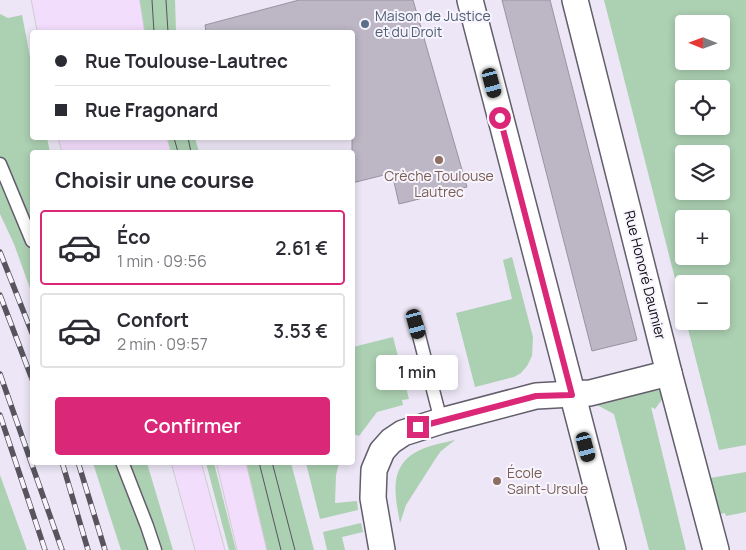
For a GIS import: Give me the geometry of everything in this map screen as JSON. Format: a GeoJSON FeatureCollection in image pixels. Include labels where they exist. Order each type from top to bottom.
{"type":"FeatureCollection","features":[{"type":"Feature","properties":{"kind":"main road"},"geometry":{"type":"LineString","coordinates":[[46,0],[52,30]]}},
{"type":"Feature","properties":{"kind":"main road"},"geometry":{"type":"LineString","coordinates":[[72,0],[78,30]]}},
{"type":"Feature","properties":{"kind":"main road"},"geometry":{"type":"LineString","coordinates":[[98,0],[103,30]]}},
{"type":"Feature","properties":{"kind":"main road"},"geometry":{"type":"LineString","coordinates":[[125,0],[130,30]]}},
{"type":"Feature","properties":{"kind":"main road"},"geometry":{"type":"LineString","coordinates":[[187,465],[210,550]]}},
{"type":"Feature","properties":{"kind":"main road"},"geometry":{"type":"LineString","coordinates":[[232,465],[252,550]]}},
{"type":"Feature","properties":{"kind":"street"},"geometry":{"type":"LineString","coordinates":[[470,0],[613,550]]}},
{"type":"Feature","properties":{"kind":"street","name":"Rue Honoré Daumier"},"geometry":{"type":"LineString","coordinates":[[575,0],[669,373],[716,550]]}},
{"type":"Feature","properties":{"kind":"street"},"geometry":{"type":"LineString","coordinates":[[382,550],[374,513],[373,483],[377,460],[391,441],[404,433],[441,421],[536,396],[590,393],[669,373]]}},
{"type":"Feature","properties":{"kind":"lane"},"geometry":{"type":"LineString","coordinates":[[0,164],[30,236]]}},
{"type":"Feature","properties":{"kind":"lane"},"geometry":{"type":"LineString","coordinates":[[416,324],[441,421]]}},
{"type":"Feature","properties":{"kind":"lane"},"geometry":{"type":"LineString","coordinates":[[123,465],[147,526],[154,550]]}},
{"type":"Feature","properties":{"kind":"green space"},"geometry":{"type":"Polygon","coordinates":[[[131,0],[175,0],[176,30],[135,30],[131,0]]]}},
{"type":"Feature","properties":{"kind":"green space"},"geometry":{"type":"Polygon","coordinates":[[[604,0],[746,0],[746,445],[719,450],[688,330],[730,330],[730,275],[675,275],[675,279],[604,0]]]}},
{"type":"Feature","properties":{"kind":"green space"},"geometry":{"type":"Polygon","coordinates":[[[0,14],[8,18],[22,15],[30,57],[30,140],[47,140],[50,150],[30,150],[30,288],[14,244],[0,214],[0,14]]]}},
{"type":"Feature","properties":{"kind":"green space"},"geometry":{"type":"Polygon","coordinates":[[[159,140],[196,140],[198,150],[161,150],[159,140]]]}},
{"type":"Feature","properties":{"kind":"green space"},"geometry":{"type":"Polygon","coordinates":[[[512,257],[533,337],[532,356],[521,373],[514,377],[475,387],[456,313],[512,299],[503,260],[512,257]]]}},
{"type":"Feature","properties":{"kind":"green space"},"geometry":{"type":"Polygon","coordinates":[[[393,337],[409,399],[402,400],[403,405],[377,412],[359,436],[355,435],[355,346],[393,337]]]}},
{"type":"Feature","properties":{"kind":"green space"},"geometry":{"type":"Polygon","coordinates":[[[654,390],[663,391],[666,394],[655,409],[651,407],[686,550],[649,550],[614,414],[597,405],[654,390]]]}},
{"type":"Feature","properties":{"kind":"green space"},"geometry":{"type":"Polygon","coordinates":[[[455,440],[441,451],[436,458],[406,505],[400,523],[396,502],[396,483],[402,465],[408,457],[422,449],[455,440]]]}},
{"type":"Feature","properties":{"kind":"green space"},"geometry":{"type":"Polygon","coordinates":[[[94,465],[148,465],[173,550],[121,550],[94,465]]]}},
{"type":"Feature","properties":{"kind":"green space"},"geometry":{"type":"Polygon","coordinates":[[[207,465],[215,465],[236,550],[229,550],[207,465]]]}},
{"type":"Feature","properties":{"kind":"green space"},"geometry":{"type":"Polygon","coordinates":[[[244,465],[292,465],[314,550],[265,550],[244,465]]]}},
{"type":"Feature","properties":{"kind":"green space"},"geometry":{"type":"Polygon","coordinates":[[[306,465],[338,465],[336,475],[335,503],[357,501],[358,510],[320,519],[306,465]]]}},
{"type":"Feature","properties":{"kind":"green space"},"geometry":{"type":"Polygon","coordinates":[[[746,472],[746,512],[726,516],[725,513],[720,514],[710,478],[746,472]]]}},
{"type":"Feature","properties":{"kind":"green space"},"geometry":{"type":"Polygon","coordinates":[[[0,475],[27,550],[0,550],[0,475]]]}},
{"type":"Feature","properties":{"kind":"green space"},"geometry":{"type":"Polygon","coordinates":[[[361,523],[363,532],[342,537],[345,550],[327,550],[323,532],[361,523]]]}},
{"type":"Feature","properties":{"kind":"building"},"geometry":{"type":"Polygon","coordinates":[[[299,0],[413,0],[467,187],[399,204],[392,173],[355,182],[355,150],[352,150],[352,140],[355,140],[355,30],[206,30],[205,25],[299,0]]]}},
{"type":"Feature","properties":{"kind":"building"},"geometry":{"type":"Polygon","coordinates":[[[502,0],[550,0],[637,340],[592,351],[502,0]]]}},
{"type":"Feature","properties":{"kind":"tram line"},"geometry":{"type":"LineString","coordinates":[[152,0],[154,30]]}},
{"type":"Feature","properties":{"kind":"tram line"},"geometry":{"type":"LineString","coordinates":[[166,0],[168,30]]}},
{"type":"Feature","properties":{"kind":"tram line"},"geometry":{"type":"LineString","coordinates":[[175,140],[177,150]]}},
{"type":"Feature","properties":{"kind":"tram line"},"geometry":{"type":"LineString","coordinates":[[188,140],[191,150]]}},
{"type":"Feature","properties":{"kind":"tram line"},"geometry":{"type":"LineString","coordinates":[[260,465],[281,550]]}},
{"type":"Feature","properties":{"kind":"tram line"},"geometry":{"type":"LineString","coordinates":[[273,465],[295,550]]}},
{"type":"Feature","properties":{"kind":"railway"},"geometry":{"type":"LineString","coordinates":[[0,252],[30,328]]}},
{"type":"Feature","properties":{"kind":"railway"},"geometry":{"type":"LineString","coordinates":[[0,295],[30,374]]}},
{"type":"Feature","properties":{"kind":"railway"},"geometry":{"type":"LineString","coordinates":[[0,374],[30,459]]}},
{"type":"Feature","properties":{"kind":"railway"},"geometry":{"type":"LineString","coordinates":[[0,415],[45,550]]}},
{"type":"Feature","properties":{"kind":"railway"},"geometry":{"type":"LineString","coordinates":[[32,465],[62,550]]}},
{"type":"Feature","properties":{"kind":"railway"},"geometry":{"type":"LineString","coordinates":[[63,465],[88,550]]}},
{"type":"Feature","properties":{"kind":"railway"},"geometry":{"type":"LineString","coordinates":[[79,465],[105,550]]}},
{"type":"Feature","properties":{"kind":"place","name":"Maison de Justice et du Droit"},"geometry":{"type":"Point","coordinates":[365,24]}},
{"type":"Feature","properties":{"kind":"place","name":"Crèche Toulouse Lautrec"},"geometry":{"type":"Point","coordinates":[439,160]}},
{"type":"Feature","properties":{"kind":"place","name":"École Saint-Ursule"},"geometry":{"type":"Point","coordinates":[497,481]}},
{"type":"Feature","properties":{"kind":"route"},"geometry":{"type":"LineString","coordinates":[[418,427],[536,396],[572,395],[500,118]]}}]}
